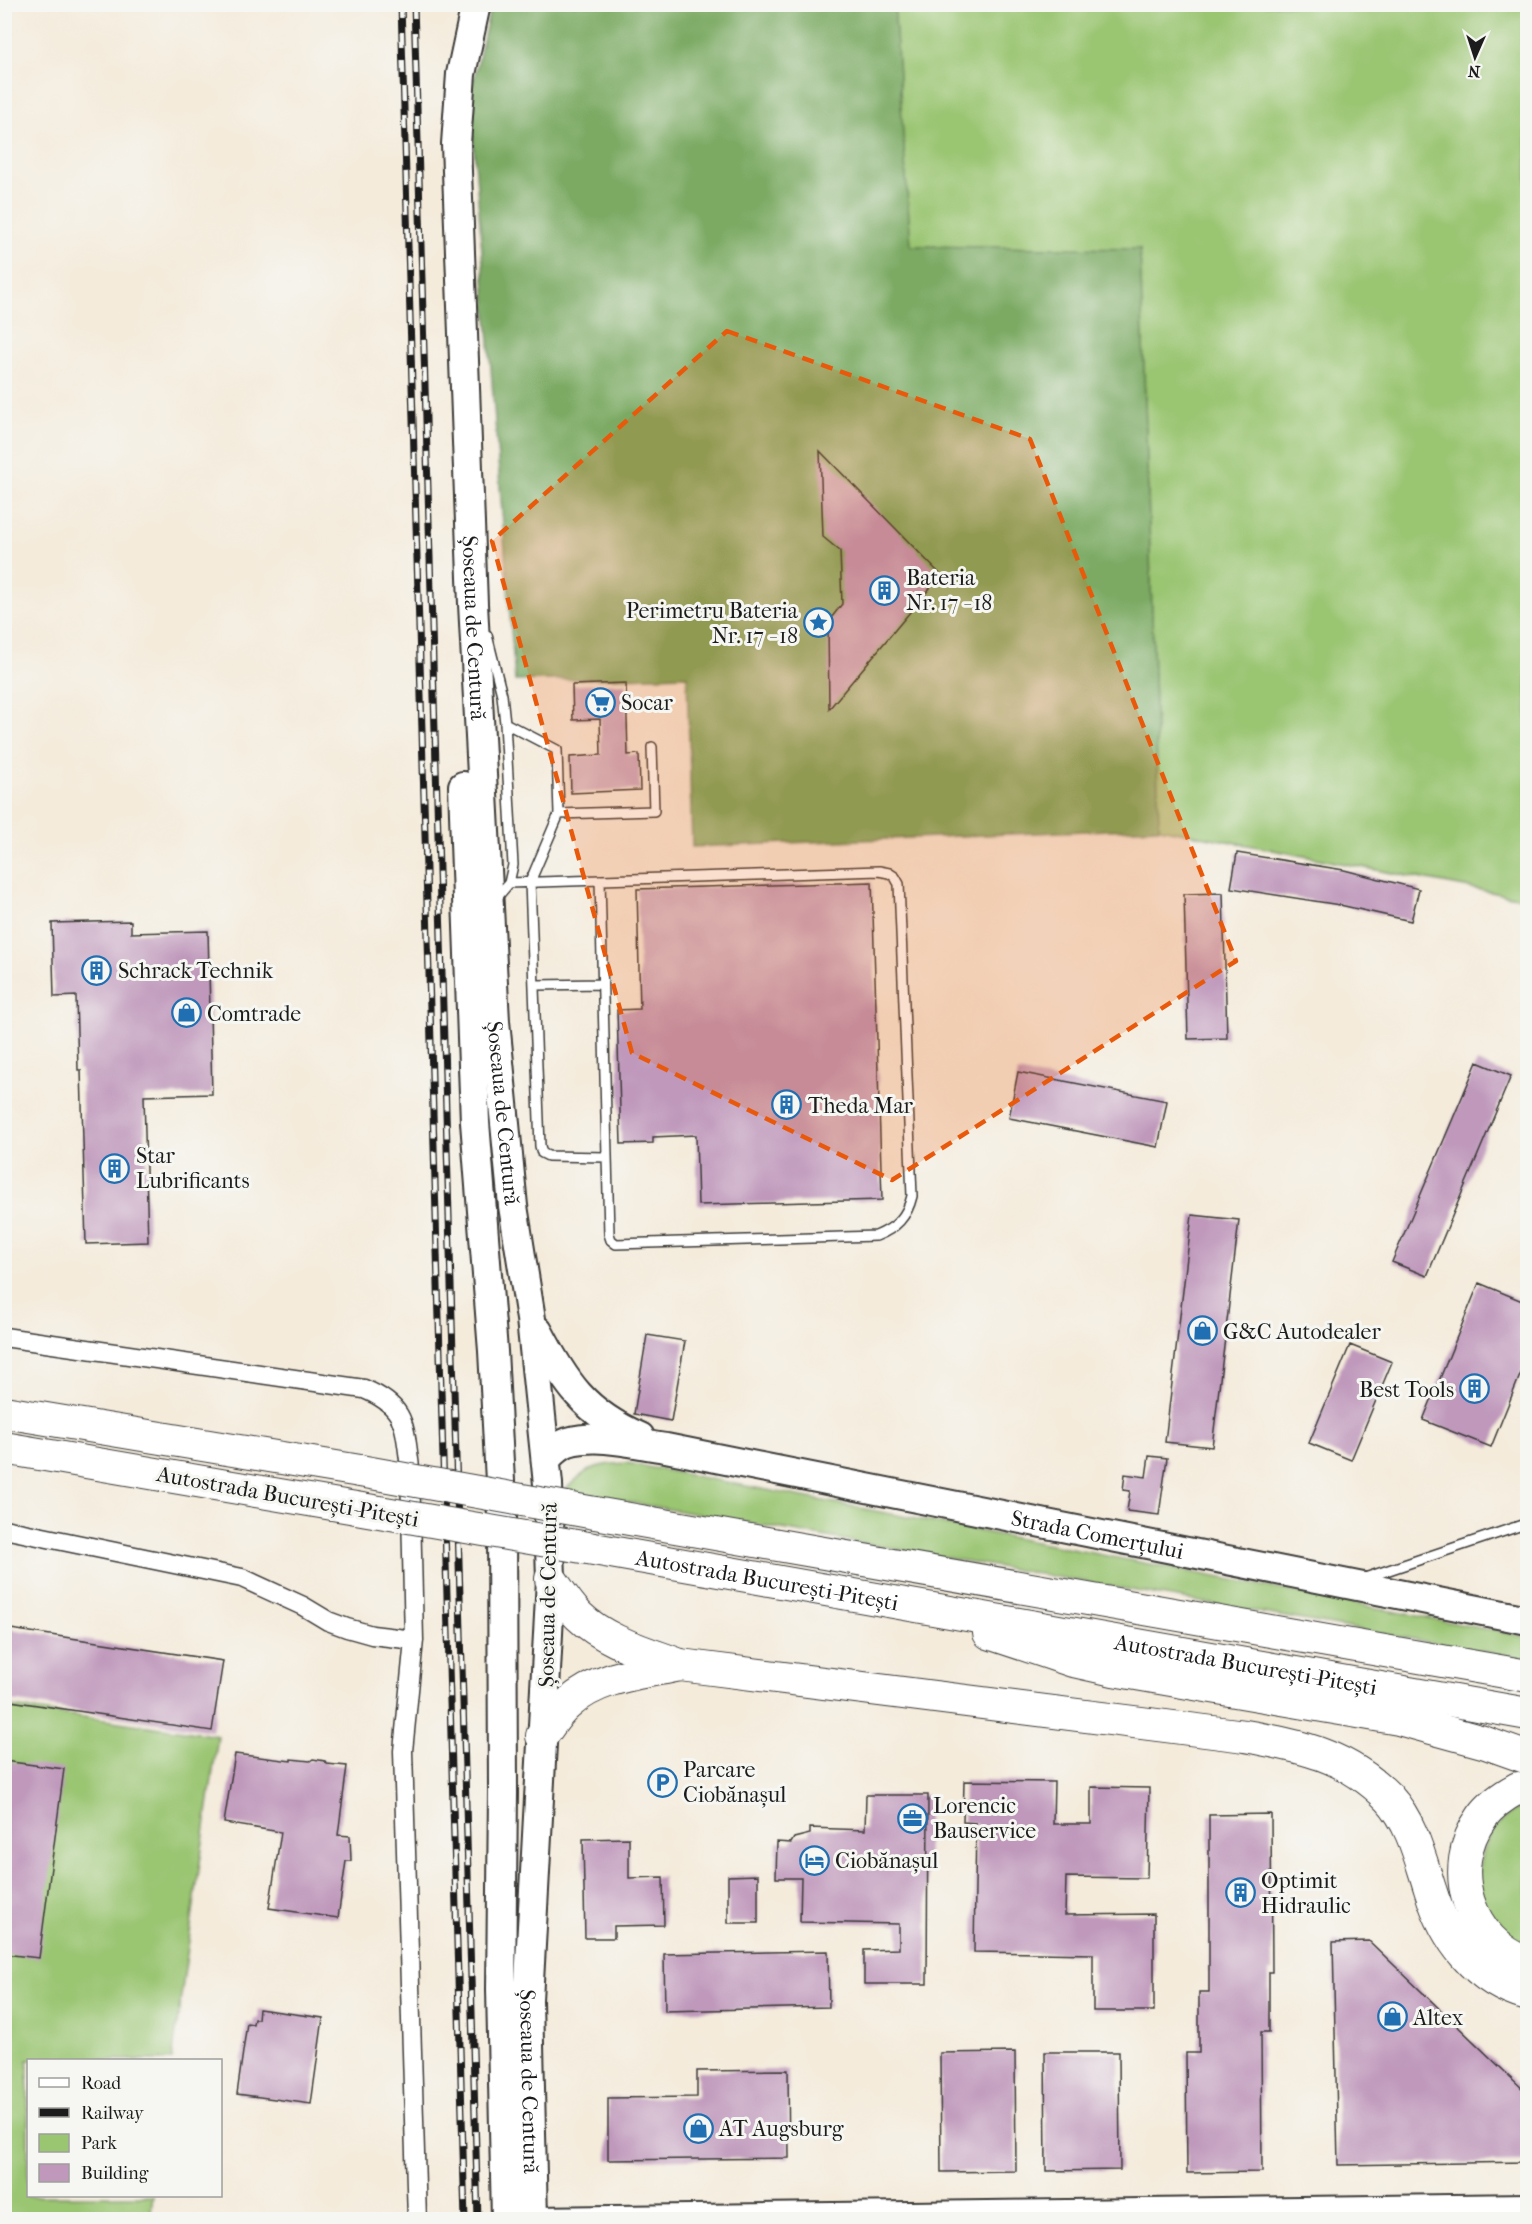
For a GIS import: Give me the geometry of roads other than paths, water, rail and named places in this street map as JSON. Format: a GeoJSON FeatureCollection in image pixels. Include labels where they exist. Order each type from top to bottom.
{"type":"FeatureCollection","features":[{"type":"Feature","properties":{"kind":"highway","name":"Autostrada București-Pitești"},"geometry":{"type":"LineString","coordinates":[[4,1412],[360,1471],[1527,1676]]}},
{"type":"Feature","properties":{"kind":"highway","name":"Autostrada București-Pitești"},"geometry":{"type":"LineString","coordinates":[[4,1448],[1065,1631],[1527,1714]]}},
{"type":"Feature","properties":{"kind":"highway"},"geometry":{"type":"LineString","coordinates":[[551,1579],[579,1617],[597,1630],[625,1644],[680,1665],[1245,1736],[1319,1752],[1358,1772],[1374,1784],[1396,1807],[1406,1822],[1416,1845],[1439,1916],[1469,1963],[1488,1978],[1511,1990],[1527,1995]]}},
{"type":"Feature","properties":{"kind":"highway"},"geometry":{"type":"LineString","coordinates":[[915,1606],[1073,1661],[1113,1670],[1399,1719],[1483,1742],[1527,1758]]}},
{"type":"Feature","properties":{"kind":"highway"},"geometry":{"type":"LineString","coordinates":[[1065,1631],[1155,1661],[1486,1724],[1527,1735]]}},
{"type":"Feature","properties":{"kind":"highway"},"geometry":{"type":"LineString","coordinates":[[542,1736],[559,1713],[585,1690],[604,1681],[680,1665]]}},
{"type":"Feature","properties":{"kind":"highway"},"geometry":{"type":"LineString","coordinates":[[1518,1788],[1494,1804],[1483,1816],[1473,1832],[1464,1870],[1468,1902],[1483,1932],[1510,1956],[1527,1963]]}},
{"type":"Feature","properties":{"kind":"main road","name":"Șoseaua de Centură"},"geometry":{"type":"LineString","coordinates":[[456,4],[443,65],[437,175],[472,1062],[494,1362],[502,1518],[504,1792],[501,1989],[524,2219]]}},
{"type":"Feature","properties":{"kind":"main road","name":"Șoseaua de Centură"},"geometry":{"type":"LineString","coordinates":[[476,4],[461,74],[456,144],[473,604],[495,1021],[515,1218],[531,1318],[546,1459],[551,1579],[528,2000],[524,2219]]}},
{"type":"Feature","properties":{"kind":"main road"},"geometry":{"type":"LineString","coordinates":[[531,1318],[554,1362],[573,1390],[598,1415],[666,1448]]}},
{"type":"Feature","properties":{"kind":"main road"},"geometry":{"type":"LineString","coordinates":[[546,1459],[555,1449],[567,1443],[585,1440],[607,1440],[666,1448]]}},
{"type":"Feature","properties":{"kind":"main road","name":"Strada Comerțului"},"geometry":{"type":"LineString","coordinates":[[666,1448],[1527,1620]]}},
{"type":"Feature","properties":{"kind":"street"},"geometry":{"type":"LineString","coordinates":[[4,1337],[364,1389],[393,1405],[398,1413],[403,1425],[410,1467],[414,1640],[403,1751],[417,2220]]}},
{"type":"Feature","properties":{"kind":"street"},"geometry":{"type":"LineString","coordinates":[[4,1529],[242,1578],[346,1628],[372,1635],[414,1640]]}},
{"type":"Feature","properties":{"kind":"street"},"geometry":{"type":"LineString","coordinates":[[524,2219],[1294,2214],[1527,2205]]}},
{"type":"Feature","properties":{"kind":"lane"},"geometry":{"type":"LineString","coordinates":[[473,604],[487,635],[505,723],[513,865],[509,882],[489,907]]}},
{"type":"Feature","properties":{"kind":"lane"},"geometry":{"type":"LineString","coordinates":[[505,723],[557,750],[559,814],[530,882],[536,985],[540,1146],[543,1153],[548,1156],[607,1157]]}},
{"type":"Feature","properties":{"kind":"lane"},"geometry":{"type":"LineString","coordinates":[[559,814],[654,810],[652,747]]}},
{"type":"Feature","properties":{"kind":"lane"},"geometry":{"type":"LineString","coordinates":[[509,882],[879,871],[896,878],[899,884],[912,1196],[909,1209],[901,1221],[889,1231],[876,1236],[616,1244],[611,1240],[609,1234],[600,880]]}},
{"type":"Feature","properties":{"kind":"lane"},"geometry":{"type":"LineString","coordinates":[[536,985],[602,984]]}},
{"type":"Feature","properties":{"kind":"lane"},"geometry":{"type":"LineString","coordinates":[[1342,1583],[1369,1577],[1527,1523]]}},
{"type":"Feature","properties":{"kind":"railway"},"geometry":{"type":"LineString","coordinates":[[401,4],[465,2220]]}},
{"type":"Feature","properties":{"kind":"railway"},"geometry":{"type":"LineString","coordinates":[[414,4],[478,2220]]}},
{"type":"Feature","properties":{"kind":"place","name":"Bateria Nr. 17 - 18"},"geometry":{"type":"Point","coordinates":[885,590]}},
{"type":"Feature","properties":{"kind":"place","name":"Perimetru Bateria Nr. 17 - 18"},"geometry":{"type":"Point","coordinates":[819,623]}},
{"type":"Feature","properties":{"kind":"place","name":"Socar"},"geometry":{"type":"Point","coordinates":[600,702]}},
{"type":"Feature","properties":{"kind":"place","name":"Schrack Technik"},"geometry":{"type":"Point","coordinates":[97,970]}},
{"type":"Feature","properties":{"kind":"place","name":"Comtrade"},"geometry":{"type":"Point","coordinates":[186,1013]}},
{"type":"Feature","properties":{"kind":"place","name":"Theda Mar"},"geometry":{"type":"Point","coordinates":[787,1105]}},
{"type":"Feature","properties":{"kind":"place","name":"Star Lubrificants"},"geometry":{"type":"Point","coordinates":[115,1168]}},
{"type":"Feature","properties":{"kind":"place","name":"G&C Autodealer"},"geometry":{"type":"Point","coordinates":[1202,1331]}},
{"type":"Feature","properties":{"kind":"place","name":"Best Tools"},"geometry":{"type":"Point","coordinates":[1475,1389]}},
{"type":"Feature","properties":{"kind":"place","name":"Parcare Ciobănașul"},"geometry":{"type":"Point","coordinates":[662,1782]}},
{"type":"Feature","properties":{"kind":"place","name":"Lorencic Bauservice"},"geometry":{"type":"Point","coordinates":[912,1818]}},
{"type":"Feature","properties":{"kind":"place","name":"Ciobănașul"},"geometry":{"type":"Point","coordinates":[814,1860]}},
{"type":"Feature","properties":{"kind":"place","name":"Optimit Hidraulic"},"geometry":{"type":"Point","coordinates":[1240,1893]}},
{"type":"Feature","properties":{"kind":"place","name":"Altex"},"geometry":{"type":"Point","coordinates":[1392,2017]}},
{"type":"Feature","properties":{"kind":"place","name":"AT Augsburg"},"geometry":{"type":"Point","coordinates":[698,2128]}}]}
